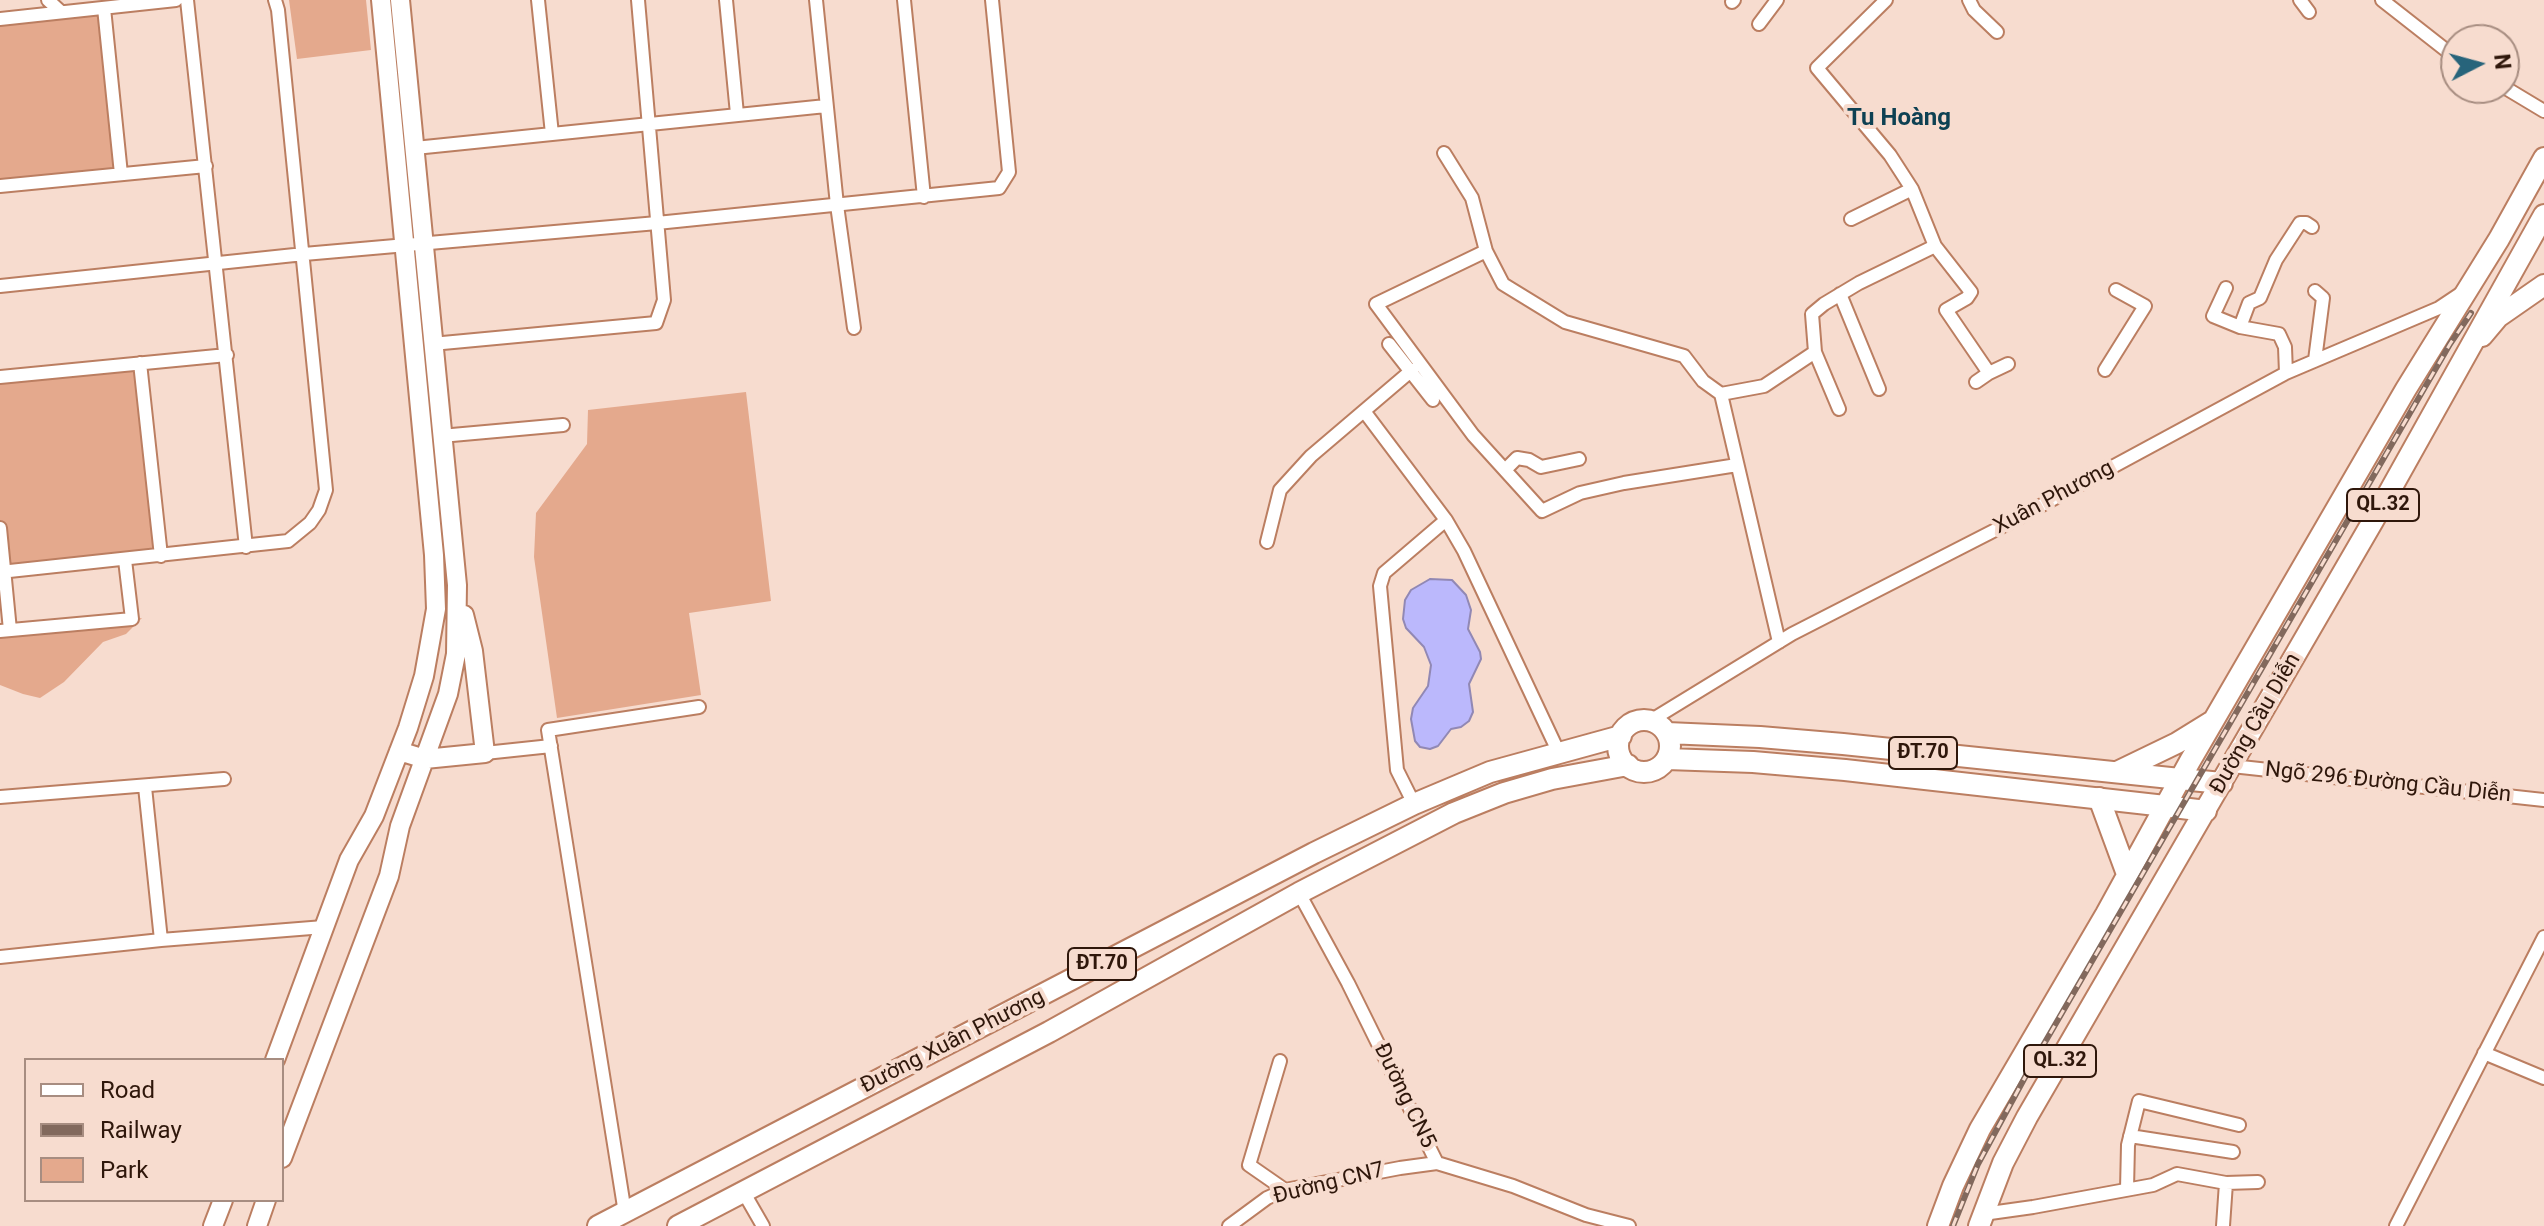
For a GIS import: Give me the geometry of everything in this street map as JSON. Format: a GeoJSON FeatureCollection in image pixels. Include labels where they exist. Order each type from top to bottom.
{"type":"FeatureCollection","features":[{"type":"Feature","properties":{"kind":"main road"},"geometry":{"type":"LineString","coordinates":[[284,1153],[389,876],[400,826],[442,714],[453,675],[457,639],[457,585],[432,344],[414,244],[381,0]]}},
{"type":"Feature","properties":{"kind":"main road"},"geometry":{"type":"LineString","coordinates":[[276,1058],[349,860],[374,816],[399,751],[424,676],[436,609],[414,244],[415,148],[400,0]]}},
{"type":"Feature","properties":{"kind":"main road","name":"Đường Cầu Diễn"},"geometry":{"type":"LineString","coordinates":[[1938,1226],[1980,1129],[2214,720],[2544,158]]}},
{"type":"Feature","properties":{"kind":"main road","name":"Đường Cầu Diễn"},"geometry":{"type":"LineString","coordinates":[[1981,1220],[2003,1163],[2027,1117],[2542,225]]}},
{"type":"Feature","properties":{"kind":"main road"},"geometry":{"type":"LineString","coordinates":[[2469,351],[2498,317],[2544,285]]}},
{"type":"Feature","properties":{"kind":"main road"},"geometry":{"type":"LineString","coordinates":[[399,751],[425,759],[485,753],[473,651],[457,585]]}},
{"type":"Feature","properties":{"kind":"main road"},"geometry":{"type":"LineString","coordinates":[[2117,772],[2177,743],[2214,720]]}},
{"type":"Feature","properties":{"kind":"main road"},"geometry":{"type":"LineString","coordinates":[[1636,721],[1658,727],[1670,750],[1667,759],[1655,770],[1647,772],[1628,765],[1620,756],[1619,747],[1628,725],[1636,721]]}},
{"type":"Feature","properties":{"kind":"main road","name":"ĐT.70"},"geometry":{"type":"LineString","coordinates":[[1658,727],[2180,779],[2227,774]]}},
{"type":"Feature","properties":{"kind":"main road","name":"Đường Xuân Phương"},"geometry":{"type":"LineString","coordinates":[[598,1226],[1314,853],[1414,804],[1480,775],[1621,736]]}},
{"type":"Feature","properties":{"kind":"main road","name":"ĐT.70"},"geometry":{"type":"LineString","coordinates":[[1667,759],[1753,762],[2206,811]]}},
{"type":"Feature","properties":{"kind":"main road","name":"Đường Xuân Phương"},"geometry":{"type":"LineString","coordinates":[[678,1226],[1049,1032],[1299,893],[1428,826],[1491,798],[1552,779],[1628,765]]}},
{"type":"Feature","properties":{"kind":"main road"},"geometry":{"type":"LineString","coordinates":[[2099,798],[2127,874]]}},
{"type":"Feature","properties":{"kind":"main road"},"geometry":{"type":"LineString","coordinates":[[213,1226],[222,1202]]}},
{"type":"Feature","properties":{"kind":"main road"},"geometry":{"type":"LineString","coordinates":[[257,1226],[265,1202]]}},
{"type":"Feature","properties":{"kind":"street"},"geometry":{"type":"LineString","coordinates":[[48,0],[61,12]]}},
{"type":"Feature","properties":{"kind":"street"},"geometry":{"type":"LineString","coordinates":[[0,19],[176,0]]}},
{"type":"Feature","properties":{"kind":"street"},"geometry":{"type":"LineString","coordinates":[[187,0],[246,547]]}},
{"type":"Feature","properties":{"kind":"street"},"geometry":{"type":"LineString","coordinates":[[2,572],[288,541],[315,517],[326,490],[304,254],[275,0]]}},
{"type":"Feature","properties":{"kind":"street"},"geometry":{"type":"LineString","coordinates":[[538,0],[552,134]]}},
{"type":"Feature","properties":{"kind":"street"},"geometry":{"type":"LineString","coordinates":[[432,344],[656,323],[664,300],[638,0]]}},
{"type":"Feature","properties":{"kind":"street"},"geometry":{"type":"LineString","coordinates":[[726,0],[737,114]]}},
{"type":"Feature","properties":{"kind":"street"},"geometry":{"type":"LineString","coordinates":[[816,0],[837,205],[854,328]]}},
{"type":"Feature","properties":{"kind":"street"},"geometry":{"type":"LineString","coordinates":[[904,0],[924,197]]}},
{"type":"Feature","properties":{"kind":"street"},"geometry":{"type":"LineString","coordinates":[[0,286],[999,188],[1009,172],[992,0]]}},
{"type":"Feature","properties":{"kind":"street"},"geometry":{"type":"LineString","coordinates":[[1759,24],[1777,0]]}},
{"type":"Feature","properties":{"kind":"street"},"geometry":{"type":"LineString","coordinates":[[1886,0],[1817,68],[1890,155],[1912,189],[1935,246],[1971,292],[1967,298],[1946,310],[1989,373]]}},
{"type":"Feature","properties":{"kind":"street"},"geometry":{"type":"LineString","coordinates":[[1969,0],[1974,10],[1997,32]]}},
{"type":"Feature","properties":{"kind":"street"},"geometry":{"type":"LineString","coordinates":[[2300,0],[2309,12]]}},
{"type":"Feature","properties":{"kind":"street"},"geometry":{"type":"LineString","coordinates":[[2382,0],[2440,45]]}},
{"type":"Feature","properties":{"kind":"street"},"geometry":{"type":"LineString","coordinates":[[104,8],[121,174]]}},
{"type":"Feature","properties":{"kind":"street"},"geometry":{"type":"LineString","coordinates":[[2520,97],[2544,111]]}},
{"type":"Feature","properties":{"kind":"street"},"geometry":{"type":"LineString","coordinates":[[415,148],[826,106]]}},
{"type":"Feature","properties":{"kind":"street"},"geometry":{"type":"LineString","coordinates":[[1444,153],[1472,198],[1486,251],[1503,284],[1565,322],[1684,356],[1703,381],[1721,394],[1779,642]]}},
{"type":"Feature","properties":{"kind":"street"},"geometry":{"type":"LineString","coordinates":[[0,186],[206,166]]}},
{"type":"Feature","properties":{"kind":"street"},"geometry":{"type":"LineString","coordinates":[[1851,219],[1912,189]]}},
{"type":"Feature","properties":{"kind":"street"},"geometry":{"type":"LineString","coordinates":[[2240,327],[2249,303],[2260,298],[2276,260],[2300,223],[2312,227]]}},
{"type":"Feature","properties":{"kind":"street"},"geometry":{"type":"LineString","coordinates":[[1839,409],[1815,352],[1812,314],[1859,283],[1935,246]]}},
{"type":"Feature","properties":{"kind":"street"},"geometry":{"type":"LineString","coordinates":[[1486,251],[1376,304],[1473,435],[1542,511],[1580,493],[1737,465]]}},
{"type":"Feature","properties":{"kind":"street"},"geometry":{"type":"LineString","coordinates":[[2226,288],[2213,316],[2240,327],[2279,334],[2285,347],[2286,373]]}},
{"type":"Feature","properties":{"kind":"street"},"geometry":{"type":"LineString","coordinates":[[2105,370],[2145,306],[2116,290]]}},
{"type":"Feature","properties":{"kind":"street"},"geometry":{"type":"LineString","coordinates":[[2315,291],[2323,298],[2315,360]]}},
{"type":"Feature","properties":{"kind":"street","name":"Xuân Phương"},"geometry":{"type":"LineString","coordinates":[[1658,727],[1779,642],[2005,525],[2286,373],[2439,308],[2465,291]]}},
{"type":"Feature","properties":{"kind":"street"},"geometry":{"type":"LineString","coordinates":[[1840,294],[1879,389]]}},
{"type":"Feature","properties":{"kind":"street"},"geometry":{"type":"LineString","coordinates":[[1389,344],[1433,400]]}},
{"type":"Feature","properties":{"kind":"street"},"geometry":{"type":"LineString","coordinates":[[1721,394],[1764,386],[1815,352]]}},
{"type":"Feature","properties":{"kind":"street"},"geometry":{"type":"LineString","coordinates":[[0,377],[227,355]]}},
{"type":"Feature","properties":{"kind":"street"},"geometry":{"type":"LineString","coordinates":[[140,363],[161,556]]}},
{"type":"Feature","properties":{"kind":"street"},"geometry":{"type":"LineString","coordinates":[[1976,382],[2008,364]]}},
{"type":"Feature","properties":{"kind":"street"},"geometry":{"type":"LineString","coordinates":[[1267,542],[1280,490],[1311,456],[1412,370]]}},
{"type":"Feature","properties":{"kind":"street"},"geometry":{"type":"LineString","coordinates":[[1364,411],[1446,520],[1464,551],[1558,751]]}},
{"type":"Feature","properties":{"kind":"street"},"geometry":{"type":"LineString","coordinates":[[441,436],[563,425]]}},
{"type":"Feature","properties":{"kind":"street"},"geometry":{"type":"LineString","coordinates":[[1505,470],[1517,458],[1541,467],[1579,459]]}},
{"type":"Feature","properties":{"kind":"street"},"geometry":{"type":"LineString","coordinates":[[1414,804],[1397,770],[1380,586],[1384,573],[1446,520]]}},
{"type":"Feature","properties":{"kind":"street"},"geometry":{"type":"LineString","coordinates":[[0,528],[5,630],[132,619],[125,560]]}},
{"type":"Feature","properties":{"kind":"street"},"geometry":{"type":"LineString","coordinates":[[625,1213],[548,730],[699,707]]}},
{"type":"Feature","properties":{"kind":"street"},"geometry":{"type":"LineString","coordinates":[[485,753],[551,746]]}},
{"type":"Feature","properties":{"kind":"street","name":"Ngõ 296 Đường Cầu Diễn"},"geometry":{"type":"LineString","coordinates":[[2227,774],[2544,800]]}},
{"type":"Feature","properties":{"kind":"street"},"geometry":{"type":"LineString","coordinates":[[0,797],[224,779]]}},
{"type":"Feature","properties":{"kind":"street"},"geometry":{"type":"LineString","coordinates":[[145,787],[161,940]]}},
{"type":"Feature","properties":{"kind":"street","name":"Đường CN5"},"geometry":{"type":"LineString","coordinates":[[1299,893],[1348,983],[1437,1163],[1513,1186],[1584,1220],[1629,1226]]}},
{"type":"Feature","properties":{"kind":"street"},"geometry":{"type":"LineString","coordinates":[[0,957],[324,927]]}},
{"type":"Feature","properties":{"kind":"street"},"geometry":{"type":"LineString","coordinates":[[2396,1226],[2544,937]]}},
{"type":"Feature","properties":{"kind":"street"},"geometry":{"type":"LineString","coordinates":[[2484,1053],[2544,1078]]}},
{"type":"Feature","properties":{"kind":"street"},"geometry":{"type":"LineString","coordinates":[[1280,1061],[1249,1165],[1285,1190]]}},
{"type":"Feature","properties":{"kind":"street"},"geometry":{"type":"LineString","coordinates":[[2127,1189],[2130,1136],[2139,1101],[2239,1125]]}},
{"type":"Feature","properties":{"kind":"street"},"geometry":{"type":"LineString","coordinates":[[2130,1136],[2233,1152]]}},
{"type":"Feature","properties":{"kind":"street","name":"Đường CN7"},"geometry":{"type":"LineString","coordinates":[[1229,1226],[1267,1198],[1285,1190],[1437,1163]]}},
{"type":"Feature","properties":{"kind":"street"},"geometry":{"type":"LineString","coordinates":[[1981,1220],[2153,1185],[2177,1174],[2226,1183],[2258,1182]]}},
{"type":"Feature","properties":{"kind":"street"},"geometry":{"type":"LineString","coordinates":[[2223,1226],[2226,1183]]}},
{"type":"Feature","properties":{"kind":"street"},"geometry":{"type":"LineString","coordinates":[[744,1193],[763,1226]]}},
{"type":"Feature","properties":{"kind":"green space"},"geometry":{"type":"Polygon","coordinates":[[[289,0],[366,0],[371,50],[297,59],[289,0]]]}},
{"type":"Feature","properties":{"kind":"green space"},"geometry":{"type":"Polygon","coordinates":[[[104,8],[121,174],[0,186],[0,19],[104,8]]]}},
{"type":"Feature","properties":{"kind":"green space"},"geometry":{"type":"Polygon","coordinates":[[[140,363],[161,556],[3,572],[0,539],[0,377],[140,363]]]}},
{"type":"Feature","properties":{"kind":"green space"},"geometry":{"type":"Polygon","coordinates":[[[746,392],[771,601],[689,613],[701,695],[557,718],[534,557],[536,513],[587,444],[588,410],[746,392]]]}},
{"type":"Feature","properties":{"kind":"green space"},"geometry":{"type":"Polygon","coordinates":[[[142,618],[126,634],[103,642],[64,682],[40,698],[0,685],[0,631],[142,618]]]}},
{"type":"Feature","properties":{"kind":"water"},"geometry":{"type":"Polygon","coordinates":[[[1430,579],[1452,580],[1466,595],[1471,610],[1468,629],[1481,659],[1469,684],[1473,712],[1469,721],[1451,729],[1438,746],[1430,749],[1420,747],[1415,741],[1411,719],[1413,708],[1428,686],[1431,665],[1424,647],[1406,628],[1403,619],[1405,600],[1411,590],[1430,579]]]}},
{"type":"Feature","properties":{"kind":"railway"},"geometry":{"type":"LineString","coordinates":[[1953,1226],[1978,1164],[2030,1068],[2450,344],[2471,313]]}},
{"type":"Feature","properties":{"kind":"district","name":"Tu Hoàng"},"geometry":{"type":"Point","coordinates":[1899,119]}}]}
